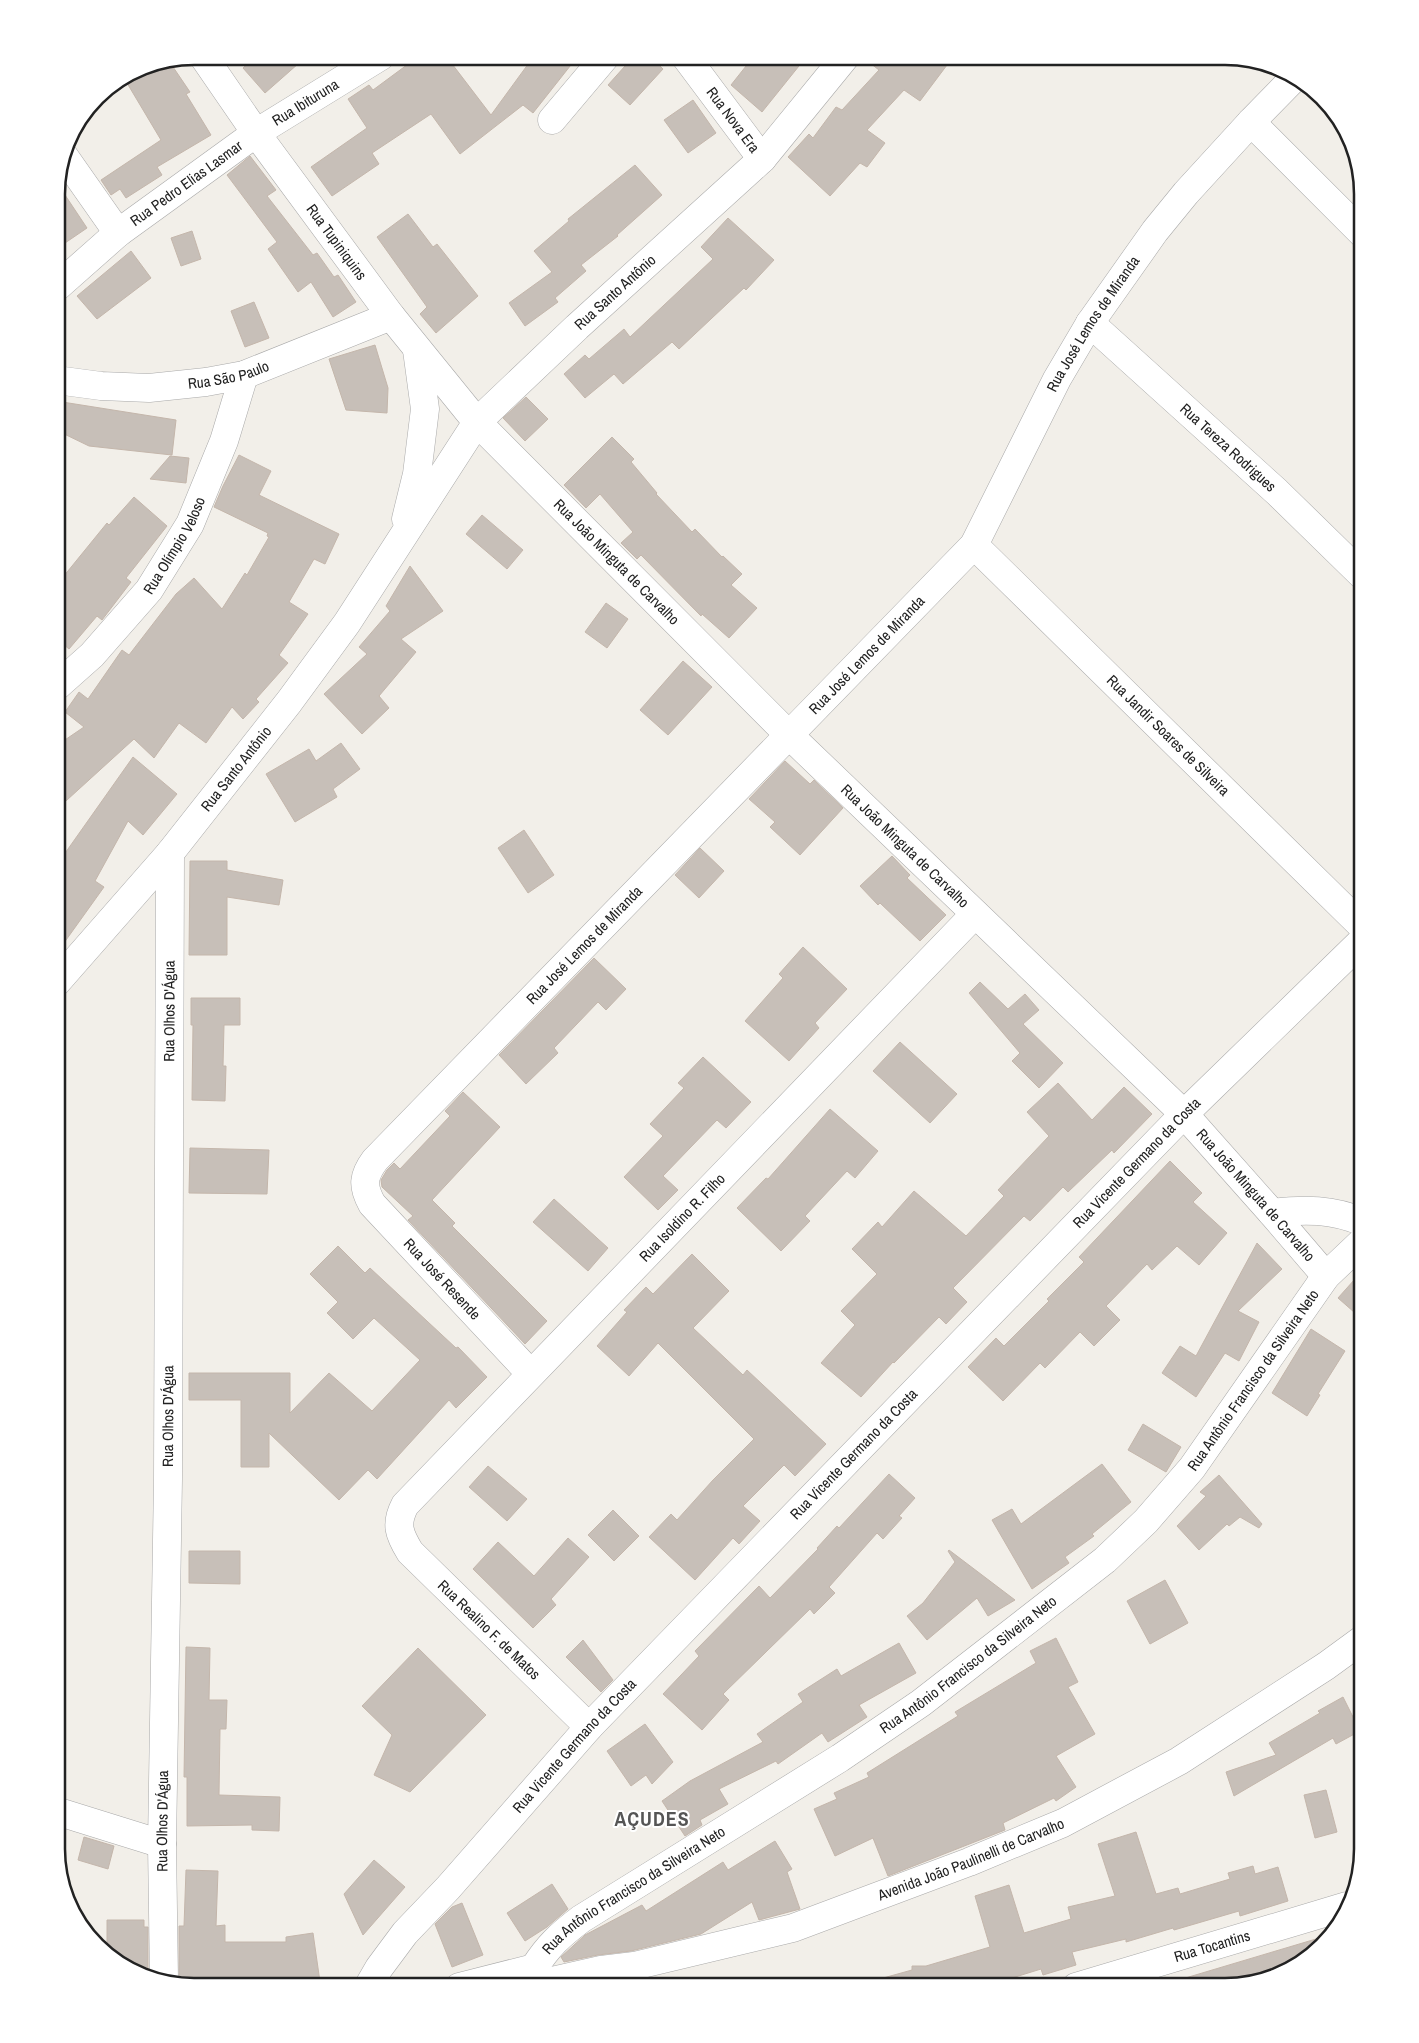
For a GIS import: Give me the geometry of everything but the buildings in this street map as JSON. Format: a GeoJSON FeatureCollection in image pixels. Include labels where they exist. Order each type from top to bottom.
{"type":"FeatureCollection","features":[{"type":"Feature","properties":{"kind":"street","name":"Rua Tupiniquins"},"geometry":{"type":"LineString","coordinates":[[209,65],[256,133],[391,316],[477,422]]}},
{"type":"Feature","properties":{"kind":"street","name":"Rua Ibituruna"},"geometry":{"type":"LineString","coordinates":[[256,133],[366,65]]}},
{"type":"Feature","properties":{"kind":"street"},"geometry":{"type":"LineString","coordinates":[[552,120],[598,65]]}},
{"type":"Feature","properties":{"kind":"street","name":"Rua Nova Era"},"geometry":{"type":"LineString","coordinates":[[693,65],[762,159]]}},
{"type":"Feature","properties":{"kind":"street","name":"Rua Santo Antônio"},"geometry":{"type":"LineString","coordinates":[[65,973],[170,853],[289,702],[346,623],[477,422],[577,327],[762,159],[839,65]]}},
{"type":"Feature","properties":{"kind":"street","name":"Rua José Lemos de Miranda"},"geometry":{"type":"LineString","coordinates":[[365,1179],[368,1169],[375,1160],[974,545],[1057,379],[1090,322],[1155,231],[1186,193],[1290,82]]}},
{"type":"Feature","properties":{"kind":"street"},"geometry":{"type":"LineString","coordinates":[[1251,122],[1354,225]]}},
{"type":"Feature","properties":{"kind":"street","name":"Rua Pedro Elias Lasmar"},"geometry":{"type":"LineString","coordinates":[[118,233],[256,133]]}},
{"type":"Feature","properties":{"kind":"street"},"geometry":{"type":"LineString","coordinates":[[65,279],[118,233],[69,163]]}},
{"type":"Feature","properties":{"kind":"street","name":"Rua São Paulo"},"geometry":{"type":"LineString","coordinates":[[65,381],[101,386],[149,388],[206,382],[244,375],[391,316]]}},
{"type":"Feature","properties":{"kind":"street","name":"Rua Tereza Rodrigues"},"geometry":{"type":"LineString","coordinates":[[1090,322],[1277,492],[1354,567]]}},
{"type":"Feature","properties":{"kind":"street","name":"Rua Santo Antônio"},"geometry":{"type":"LineString","coordinates":[[400,541],[417,474],[425,409],[417,348]]}},
{"type":"Feature","properties":{"kind":"street","name":"Rua Olímpio Veloso"},"geometry":{"type":"LineString","coordinates":[[65,679],[92,655],[149,590],[185,532],[224,441],[244,375]]}},
{"type":"Feature","properties":{"kind":"street","name":"Rua João Minguta de Carvalho"},"geometry":{"type":"LineString","coordinates":[[477,422],[788,734],[1184,1114],[1326,1276]]}},
{"type":"Feature","properties":{"kind":"street","name":"Rua Jandir Soares de Silveira"},"geometry":{"type":"LineString","coordinates":[[974,545],[1354,918]]}},
{"type":"Feature","properties":{"kind":"street","name":"Rua Olhos D'Água"},"geometry":{"type":"LineString","coordinates":[[164,1975],[162,1844],[168,1479],[170,853]]}},
{"type":"Feature","properties":{"kind":"street","name":"Rua Isoldino R. Filho"},"geometry":{"type":"LineString","coordinates":[[399,1527],[399,1516],[404,1505],[975,914]]}},
{"type":"Feature","properties":{"kind":"street","name":"Rua Vicente Germano da Costa"},"geometry":{"type":"LineString","coordinates":[[373,1978],[406,1933],[589,1728],[1184,1114],[1354,949]]}},
{"type":"Feature","properties":{"kind":"street","name":"Rua José Resende"},"geometry":{"type":"LineString","coordinates":[[365,1179],[366,1193],[372,1204],[530,1374]]}},
{"type":"Feature","properties":{"kind":"street"},"geometry":{"type":"LineString","coordinates":[[1272,1213],[1304,1209],[1324,1210],[1354,1218]]}},
{"type":"Feature","properties":{"kind":"street","name":"Rua Antônio Francisco da Silveira Neto"},"geometry":{"type":"LineString","coordinates":[[539,1978],[546,1950],[558,1937],[574,1925],[840,1758],[921,1704],[1105,1560],[1146,1521],[1192,1468],[1326,1276],[1354,1249]]}},
{"type":"Feature","properties":{"kind":"street","name":"Rua Realino F. de Matos"},"geometry":{"type":"LineString","coordinates":[[399,1527],[403,1540],[410,1552],[589,1728]]}},
{"type":"Feature","properties":{"kind":"street","name":"Avenida João Paulinelli de Carvalho"},"geometry":{"type":"LineString","coordinates":[[551,1978],[634,1966],[793,1928],[969,1862],[1064,1823],[1179,1761],[1326,1666],[1354,1646]]}},
{"type":"Feature","properties":{"kind":"street"},"geometry":{"type":"LineString","coordinates":[[65,1814],[162,1844]]}},
{"type":"Feature","properties":{"kind":"street","name":"Rua Tocantins"},"geometry":{"type":"LineString","coordinates":[[1107,1978],[1338,1911]]}},
{"type":"Feature","properties":{"kind":"district","name":"AÇUDES"},"geometry":{"type":"Point","coordinates":[652,1819]}}]}
